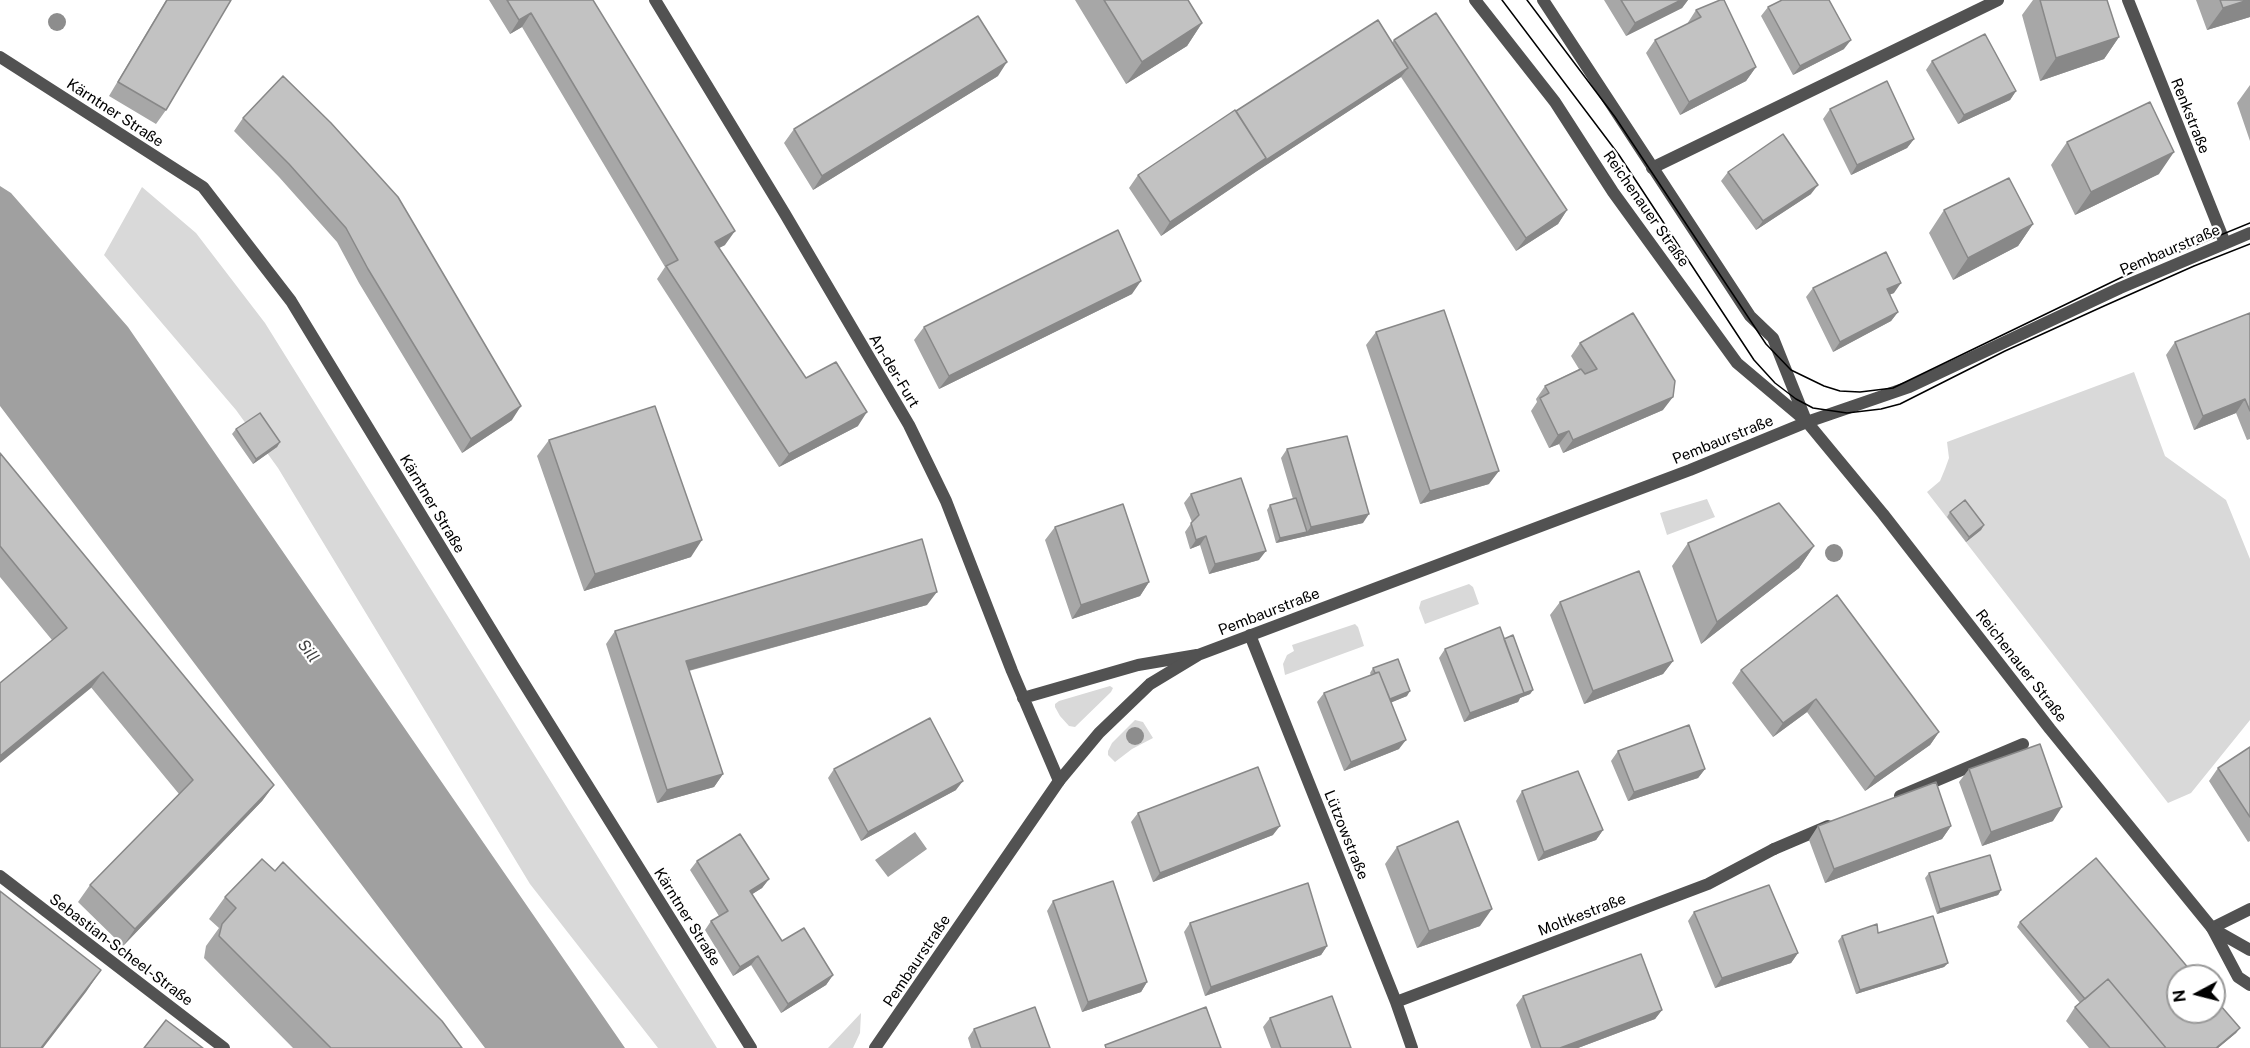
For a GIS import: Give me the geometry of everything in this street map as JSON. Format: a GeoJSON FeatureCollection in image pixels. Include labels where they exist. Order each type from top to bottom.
{"type":"FeatureCollection","features":[{"type":"Feature","properties":{"kind":"street","name":"An-der-Furt"},"geometry":{"type":"LineString","coordinates":[[655,0],[785,214],[909,425],[946,501],[1023,698],[1059,781]]}},
{"type":"Feature","properties":{"kind":"street","name":"Reichenauer Straße"},"geometry":{"type":"LineString","coordinates":[[1475,0],[1555,102],[1613,192],[1737,363],[1807,422],[1907,544],[2050,729],[2212,928],[2238,977],[2250,986]]}},
{"type":"Feature","properties":{"kind":"street","name":"Reichenauer Straße"},"geometry":{"type":"LineString","coordinates":[[1544,0],[1750,316],[1773,338],[1807,422]]}},
{"type":"Feature","properties":{"kind":"street"},"geometry":{"type":"LineString","coordinates":[[1652,168],[1998,0]]}},
{"type":"Feature","properties":{"kind":"street","name":"Renkstraße"},"geometry":{"type":"LineString","coordinates":[[2128,0],[2225,243]]}},
{"type":"Feature","properties":{"kind":"street","name":"Kärntner Straße"},"geometry":{"type":"LineString","coordinates":[[0,57],[203,187],[291,301],[512,664],[751,1048]]}},
{"type":"Feature","properties":{"kind":"street","name":"Pembaurstraße"},"geometry":{"type":"LineString","coordinates":[[875,1048],[1059,781],[1099,733],[1150,684],[1198,655],[1679,474],[1807,422],[1909,387],[2120,288],[2250,233]]}},
{"type":"Feature","properties":{"kind":"street","name":"Lützowstraße"},"geometry":{"type":"LineString","coordinates":[[1250,635],[1396,1002],[1412,1048]]}},
{"type":"Feature","properties":{"kind":"street","name":"Pembaurstraße"},"geometry":{"type":"LineString","coordinates":[[1023,698],[1138,665],[1198,655]]}},
{"type":"Feature","properties":{"kind":"street"},"geometry":{"type":"LineString","coordinates":[[1891,800],[2023,744]]}},
{"type":"Feature","properties":{"kind":"street","name":"Moltkestraße"},"geometry":{"type":"LineString","coordinates":[[1396,1002],[1708,884],[1774,849],[1838,822]]}},
{"type":"Feature","properties":{"kind":"street","name":"Sebastian-Scheel-Straße"},"geometry":{"type":"LineString","coordinates":[[0,876],[224,1048]]}},
{"type":"Feature","properties":{"kind":"street"},"geometry":{"type":"LineString","coordinates":[[2212,928],[2250,909]]}},
{"type":"Feature","properties":{"kind":"street","name":"Reichenauer Straße"},"geometry":{"type":"LineString","coordinates":[[2212,928],[2250,950]]}},
{"type":"Feature","properties":{"kind":"shaded area"},"geometry":{"type":"Polygon","coordinates":[[[142,187],[196,233],[265,323],[717,1048],[658,1048],[530,884],[278,468],[236,410],[104,255],[142,187]]]}},
{"type":"Feature","properties":{"kind":"shaded area"},"geometry":{"type":"Polygon","coordinates":[[[2134,372],[2165,456],[2226,500],[2250,559],[2250,720],[2191,793],[2168,803],[1927,492],[1940,481],[1945,469],[1949,458],[1947,442],[2134,372]]]}},
{"type":"Feature","properties":{"kind":"shaded area"},"geometry":{"type":"Polygon","coordinates":[[[1707,499],[1715,517],[1667,535],[1660,513],[1707,499]]]}},
{"type":"Feature","properties":{"kind":"shaded area"},"geometry":{"type":"Polygon","coordinates":[[[1469,584],[1473,587],[1479,604],[1425,624],[1419,608],[1421,601],[1469,584]]]}},
{"type":"Feature","properties":{"kind":"shaded area"},"geometry":{"type":"Polygon","coordinates":[[[1355,624],[1364,646],[1285,675],[1283,664],[1287,655],[1294,651],[1292,645],[1355,624]]]}},
{"type":"Feature","properties":{"kind":"shaded area"},"geometry":{"type":"Polygon","coordinates":[[[1110,686],[1113,688],[1111,692],[1075,727],[1069,726],[1055,707],[1059,701],[1110,686]]]}},
{"type":"Feature","properties":{"kind":"shaded area"},"geometry":{"type":"Polygon","coordinates":[[[1135,720],[1143,722],[1153,738],[1132,749],[1115,762],[1108,755],[1108,751],[1112,743],[1135,720]]]}},
{"type":"Feature","properties":{"kind":"shaded area"},"geometry":{"type":"Polygon","coordinates":[[[861,1013],[860,1033],[853,1048],[828,1048],[861,1013]]]}},
{"type":"Feature","properties":{"kind":"water","name":"Sill"},"geometry":{"type":"Polygon","coordinates":[[[0,186],[11,193],[128,327],[625,1048],[485,1048],[0,406],[0,186]]]}},
{"type":"Feature","properties":{"kind":"water"},"geometry":{"type":"Polygon","coordinates":[[[915,832],[927,849],[888,877],[875,860],[915,832]]]}},
{"type":"Feature","properties":{"kind":"building"},"geometry":{"type":"Polygon","coordinates":[[[167,0],[231,0],[166,110],[118,82],[167,0]]]}},
{"type":"Feature","properties":{"kind":"building"},"geometry":{"type":"Polygon","coordinates":[[[507,0],[593,0],[735,231],[715,242],[806,378],[836,362],[867,412],[789,454],[666,266],[678,260],[531,13],[519,20],[507,0]]]}},
{"type":"Feature","properties":{"kind":"building"},"geometry":{"type":"Polygon","coordinates":[[[1104,0],[1188,0],[1202,23],[1142,62],[1104,0]]]}},
{"type":"Feature","properties":{"kind":"building"},"geometry":{"type":"Polygon","coordinates":[[[1621,0],[1681,0],[1635,23],[1621,0]]]}},
{"type":"Feature","properties":{"kind":"building"},"geometry":{"type":"Polygon","coordinates":[[[1724,0],[1756,67],[1689,102],[1655,40],[1701,17],[1696,10],[1724,0]]]}},
{"type":"Feature","properties":{"kind":"building"},"geometry":{"type":"Polygon","coordinates":[[[1782,0],[1829,0],[1851,40],[1800,66],[1768,7],[1782,0]]]}},
{"type":"Feature","properties":{"kind":"building"},"geometry":{"type":"Polygon","coordinates":[[[2040,0],[2107,0],[2119,37],[2056,58],[2040,0]]]}},
{"type":"Feature","properties":{"kind":"building"},"geometry":{"type":"Polygon","coordinates":[[[2220,0],[2248,0],[2223,8],[2220,0]]]}},
{"type":"Feature","properties":{"kind":"building"},"geometry":{"type":"Polygon","coordinates":[[[1436,13],[1567,210],[1526,238],[1394,40],[1436,13]]]}},
{"type":"Feature","properties":{"kind":"building"},"geometry":{"type":"Polygon","coordinates":[[[978,16],[1007,62],[822,176],[794,129],[978,16]]]}},
{"type":"Feature","properties":{"kind":"building"},"geometry":{"type":"Polygon","coordinates":[[[1378,20],[1408,68],[1263,162],[1266,158],[1236,111],[1378,20]]]}},
{"type":"Feature","properties":{"kind":"building"},"geometry":{"type":"Polygon","coordinates":[[[1985,34],[2016,91],[1964,115],[1932,61],[1985,34]]]}},
{"type":"Feature","properties":{"kind":"building"},"geometry":{"type":"Polygon","coordinates":[[[283,76],[331,123],[398,197],[521,406],[471,439],[368,269],[346,228],[289,164],[243,118],[283,76]]]}},
{"type":"Feature","properties":{"kind":"building"},"geometry":{"type":"Polygon","coordinates":[[[1887,81],[1914,139],[1857,165],[1830,109],[1887,81]]]}},
{"type":"Feature","properties":{"kind":"building"},"geometry":{"type":"Polygon","coordinates":[[[2150,102],[2174,152],[2091,192],[2067,142],[2150,102]]]}},
{"type":"Feature","properties":{"kind":"building"},"geometry":{"type":"Polygon","coordinates":[[[1235,110],[1266,158],[1170,222],[1138,175],[1235,110]]]}},
{"type":"Feature","properties":{"kind":"building"},"geometry":{"type":"Polygon","coordinates":[[[1783,134],[1818,185],[1763,221],[1728,172],[1783,134]]]}},
{"type":"Feature","properties":{"kind":"building"},"geometry":{"type":"Polygon","coordinates":[[[2009,178],[2033,224],[1968,258],[1944,210],[2009,178]]]}},
{"type":"Feature","properties":{"kind":"building"},"geometry":{"type":"Polygon","coordinates":[[[1118,230],[1141,281],[949,376],[924,327],[1118,230]]]}},
{"type":"Feature","properties":{"kind":"building"},"geometry":{"type":"Polygon","coordinates":[[[1886,252],[1901,283],[1887,289],[1898,312],[1840,342],[1813,288],[1886,252]]]}},
{"type":"Feature","properties":{"kind":"building"},"geometry":{"type":"Polygon","coordinates":[[[1444,310],[1499,471],[1430,491],[1376,332],[1444,310]]]}},
{"type":"Feature","properties":{"kind":"building"},"geometry":{"type":"Polygon","coordinates":[[[1633,313],[1675,381],[1673,397],[1573,440],[1569,431],[1558,435],[1540,398],[1549,393],[1545,386],[1581,369],[1585,374],[1597,369],[1580,343],[1633,313]]]}},
{"type":"Feature","properties":{"kind":"building"},"geometry":{"type":"Polygon","coordinates":[[[2250,313],[2250,411],[2245,399],[2203,416],[2175,342],[2250,313]]]}},
{"type":"Feature","properties":{"kind":"building"},"geometry":{"type":"Polygon","coordinates":[[[655,406],[702,540],[595,574],[549,440],[655,406]]]}},
{"type":"Feature","properties":{"kind":"building"},"geometry":{"type":"Polygon","coordinates":[[[260,413],[280,442],[256,459],[236,429],[260,413]]]}},
{"type":"Feature","properties":{"kind":"building"},"geometry":{"type":"Polygon","coordinates":[[[1347,436],[1369,514],[1311,527],[1287,449],[1347,436]]]}},
{"type":"Feature","properties":{"kind":"building"},"geometry":{"type":"Polygon","coordinates":[[[0,453],[274,785],[135,929],[90,885],[193,780],[103,672],[0,756],[0,683],[67,628],[0,546],[0,453]]]}},
{"type":"Feature","properties":{"kind":"building"},"geometry":{"type":"Polygon","coordinates":[[[1241,478],[1266,551],[1215,564],[1206,536],[1196,540],[1191,523],[1199,515],[1191,494],[1241,478]]]}},
{"type":"Feature","properties":{"kind":"building"},"geometry":{"type":"Polygon","coordinates":[[[1296,498],[1307,532],[1280,538],[1270,505],[1296,498]]]}},
{"type":"Feature","properties":{"kind":"building"},"geometry":{"type":"Polygon","coordinates":[[[1965,500],[1984,525],[1969,537],[1950,512],[1965,500]]]}},
{"type":"Feature","properties":{"kind":"building"},"geometry":{"type":"Polygon","coordinates":[[[1779,503],[1814,546],[1717,622],[1688,543],[1779,503]]]}},
{"type":"Feature","properties":{"kind":"building"},"geometry":{"type":"Polygon","coordinates":[[[1123,504],[1149,582],[1081,605],[1055,527],[1123,504]]]}},
{"type":"Feature","properties":{"kind":"building"},"geometry":{"type":"Polygon","coordinates":[[[922,539],[937,592],[686,661],[723,774],[667,790],[615,631],[922,539]]]}},
{"type":"Feature","properties":{"kind":"building"},"geometry":{"type":"Polygon","coordinates":[[[1639,571],[1673,661],[1593,691],[1560,602],[1639,571]]]}},
{"type":"Feature","properties":{"kind":"building"},"geometry":{"type":"Polygon","coordinates":[[[1837,595],[1939,732],[1875,777],[1816,699],[1783,723],[1741,670],[1837,595]]]}},
{"type":"Feature","properties":{"kind":"building"},"geometry":{"type":"Polygon","coordinates":[[[1500,627],[1524,693],[1470,713],[1445,649],[1500,627]]]}},
{"type":"Feature","properties":{"kind":"building"},"geometry":{"type":"Polygon","coordinates":[[[1513,635],[1533,690],[1524,693],[1504,639],[1513,635]]]}},
{"type":"Feature","properties":{"kind":"building"},"geometry":{"type":"Polygon","coordinates":[[[1398,659],[1410,691],[1390,699],[1379,672],[1375,673],[1373,668],[1398,659]]]}},
{"type":"Feature","properties":{"kind":"building"},"geometry":{"type":"Polygon","coordinates":[[[1379,672],[1406,740],[1351,762],[1324,693],[1379,672]]]}},
{"type":"Feature","properties":{"kind":"building"},"geometry":{"type":"Polygon","coordinates":[[[930,718],[963,781],[868,832],[834,769],[930,718]]]}},
{"type":"Feature","properties":{"kind":"building"},"geometry":{"type":"Polygon","coordinates":[[[1689,725],[1705,769],[1634,792],[1618,751],[1689,725]]]}},
{"type":"Feature","properties":{"kind":"building"},"geometry":{"type":"Polygon","coordinates":[[[2040,744],[2062,807],[1991,832],[1969,769],[2040,744]]]}},
{"type":"Feature","properties":{"kind":"building"},"geometry":{"type":"Polygon","coordinates":[[[2250,747],[2250,817],[2218,768],[2250,747]]]}},
{"type":"Feature","properties":{"kind":"building"},"geometry":{"type":"Polygon","coordinates":[[[1258,767],[1280,826],[1160,873],[1138,813],[1258,767]]]}},
{"type":"Feature","properties":{"kind":"building"},"geometry":{"type":"Polygon","coordinates":[[[1578,771],[1603,830],[1544,852],[1522,791],[1578,771]]]}},
{"type":"Feature","properties":{"kind":"building"},"geometry":{"type":"Polygon","coordinates":[[[1936,782],[1951,826],[1834,869],[1818,826],[1936,782]]]}},
{"type":"Feature","properties":{"kind":"building"},"geometry":{"type":"Polygon","coordinates":[[[1458,821],[1492,909],[1429,931],[1397,847],[1458,821]]]}},
{"type":"Feature","properties":{"kind":"building"},"geometry":{"type":"Polygon","coordinates":[[[740,834],[769,879],[750,891],[782,941],[804,928],[833,975],[788,1004],[758,956],[740,967],[711,921],[728,911],[697,861],[740,834]]]}},
{"type":"Feature","properties":{"kind":"building"},"geometry":{"type":"Polygon","coordinates":[[[1990,855],[2001,890],[1940,909],[1929,873],[1990,855]]]}},
{"type":"Feature","properties":{"kind":"building"},"geometry":{"type":"Polygon","coordinates":[[[2096,858],[2185,964],[2166,964],[2166,1024],[2226,1024],[2226,1012],[2240,1028],[2216,1048],[2166,1048],[2108,979],[2085,999],[2020,922],[2096,858]]]}},
{"type":"Feature","properties":{"kind":"building"},"geometry":{"type":"Polygon","coordinates":[[[262,859],[275,871],[283,862],[442,1021],[462,1048],[331,1048],[219,936],[222,924],[236,908],[225,897],[262,859]]]}},
{"type":"Feature","properties":{"kind":"building"},"geometry":{"type":"Polygon","coordinates":[[[1113,881],[1147,982],[1088,1002],[1053,901],[1113,881]]]}},
{"type":"Feature","properties":{"kind":"building"},"geometry":{"type":"Polygon","coordinates":[[[1308,883],[1327,946],[1211,987],[1190,923],[1308,883]]]}},
{"type":"Feature","properties":{"kind":"building"},"geometry":{"type":"Polygon","coordinates":[[[1769,885],[1798,953],[1722,978],[1694,912],[1769,885]]]}},
{"type":"Feature","properties":{"kind":"building"},"geometry":{"type":"Polygon","coordinates":[[[0,891],[101,970],[41,1048],[0,1048],[0,891]]]}},
{"type":"Feature","properties":{"kind":"building"},"geometry":{"type":"Polygon","coordinates":[[[1933,916],[1948,963],[1860,990],[1842,936],[1877,924],[1878,933],[1933,916]]]}},
{"type":"Feature","properties":{"kind":"building"},"geometry":{"type":"Polygon","coordinates":[[[1641,954],[1662,1010],[1560,1048],[1541,1048],[1523,996],[1641,954]]]}},
{"type":"Feature","properties":{"kind":"building"},"geometry":{"type":"Polygon","coordinates":[[[2108,979],[2166,1048],[2110,1048],[2075,1007],[2108,979]]]}},
{"type":"Feature","properties":{"kind":"building"},"geometry":{"type":"Polygon","coordinates":[[[1332,996],[1351,1048],[1281,1048],[1270,1018],[1332,996]]]}},
{"type":"Feature","properties":{"kind":"building"},"geometry":{"type":"Polygon","coordinates":[[[1035,1007],[1050,1048],[981,1048],[974,1029],[1035,1007]]]}},
{"type":"Feature","properties":{"kind":"building"},"geometry":{"type":"Polygon","coordinates":[[[1206,1007],[1221,1048],[1106,1048],[1105,1045],[1206,1007]]]}},
{"type":"Feature","properties":{"kind":"building"},"geometry":{"type":"Polygon","coordinates":[[[166,1020],[203,1048],[144,1048],[166,1020]]]}},
{"type":"Feature","properties":{"kind":"tram line"},"geometry":{"type":"LineString","coordinates":[[1502,0],[1619,155],[1754,360],[1775,383],[1796,399],[1813,408],[1847,413],[1900,404],[2005,351],[2194,266],[2250,244]]}},
{"type":"Feature","properties":{"kind":"tram line"},"geometry":{"type":"LineString","coordinates":[[1527,0],[1615,117],[1766,344],[1791,370],[1840,391],[1860,392],[1893,388],[2145,266],[2250,223]]}}]}
